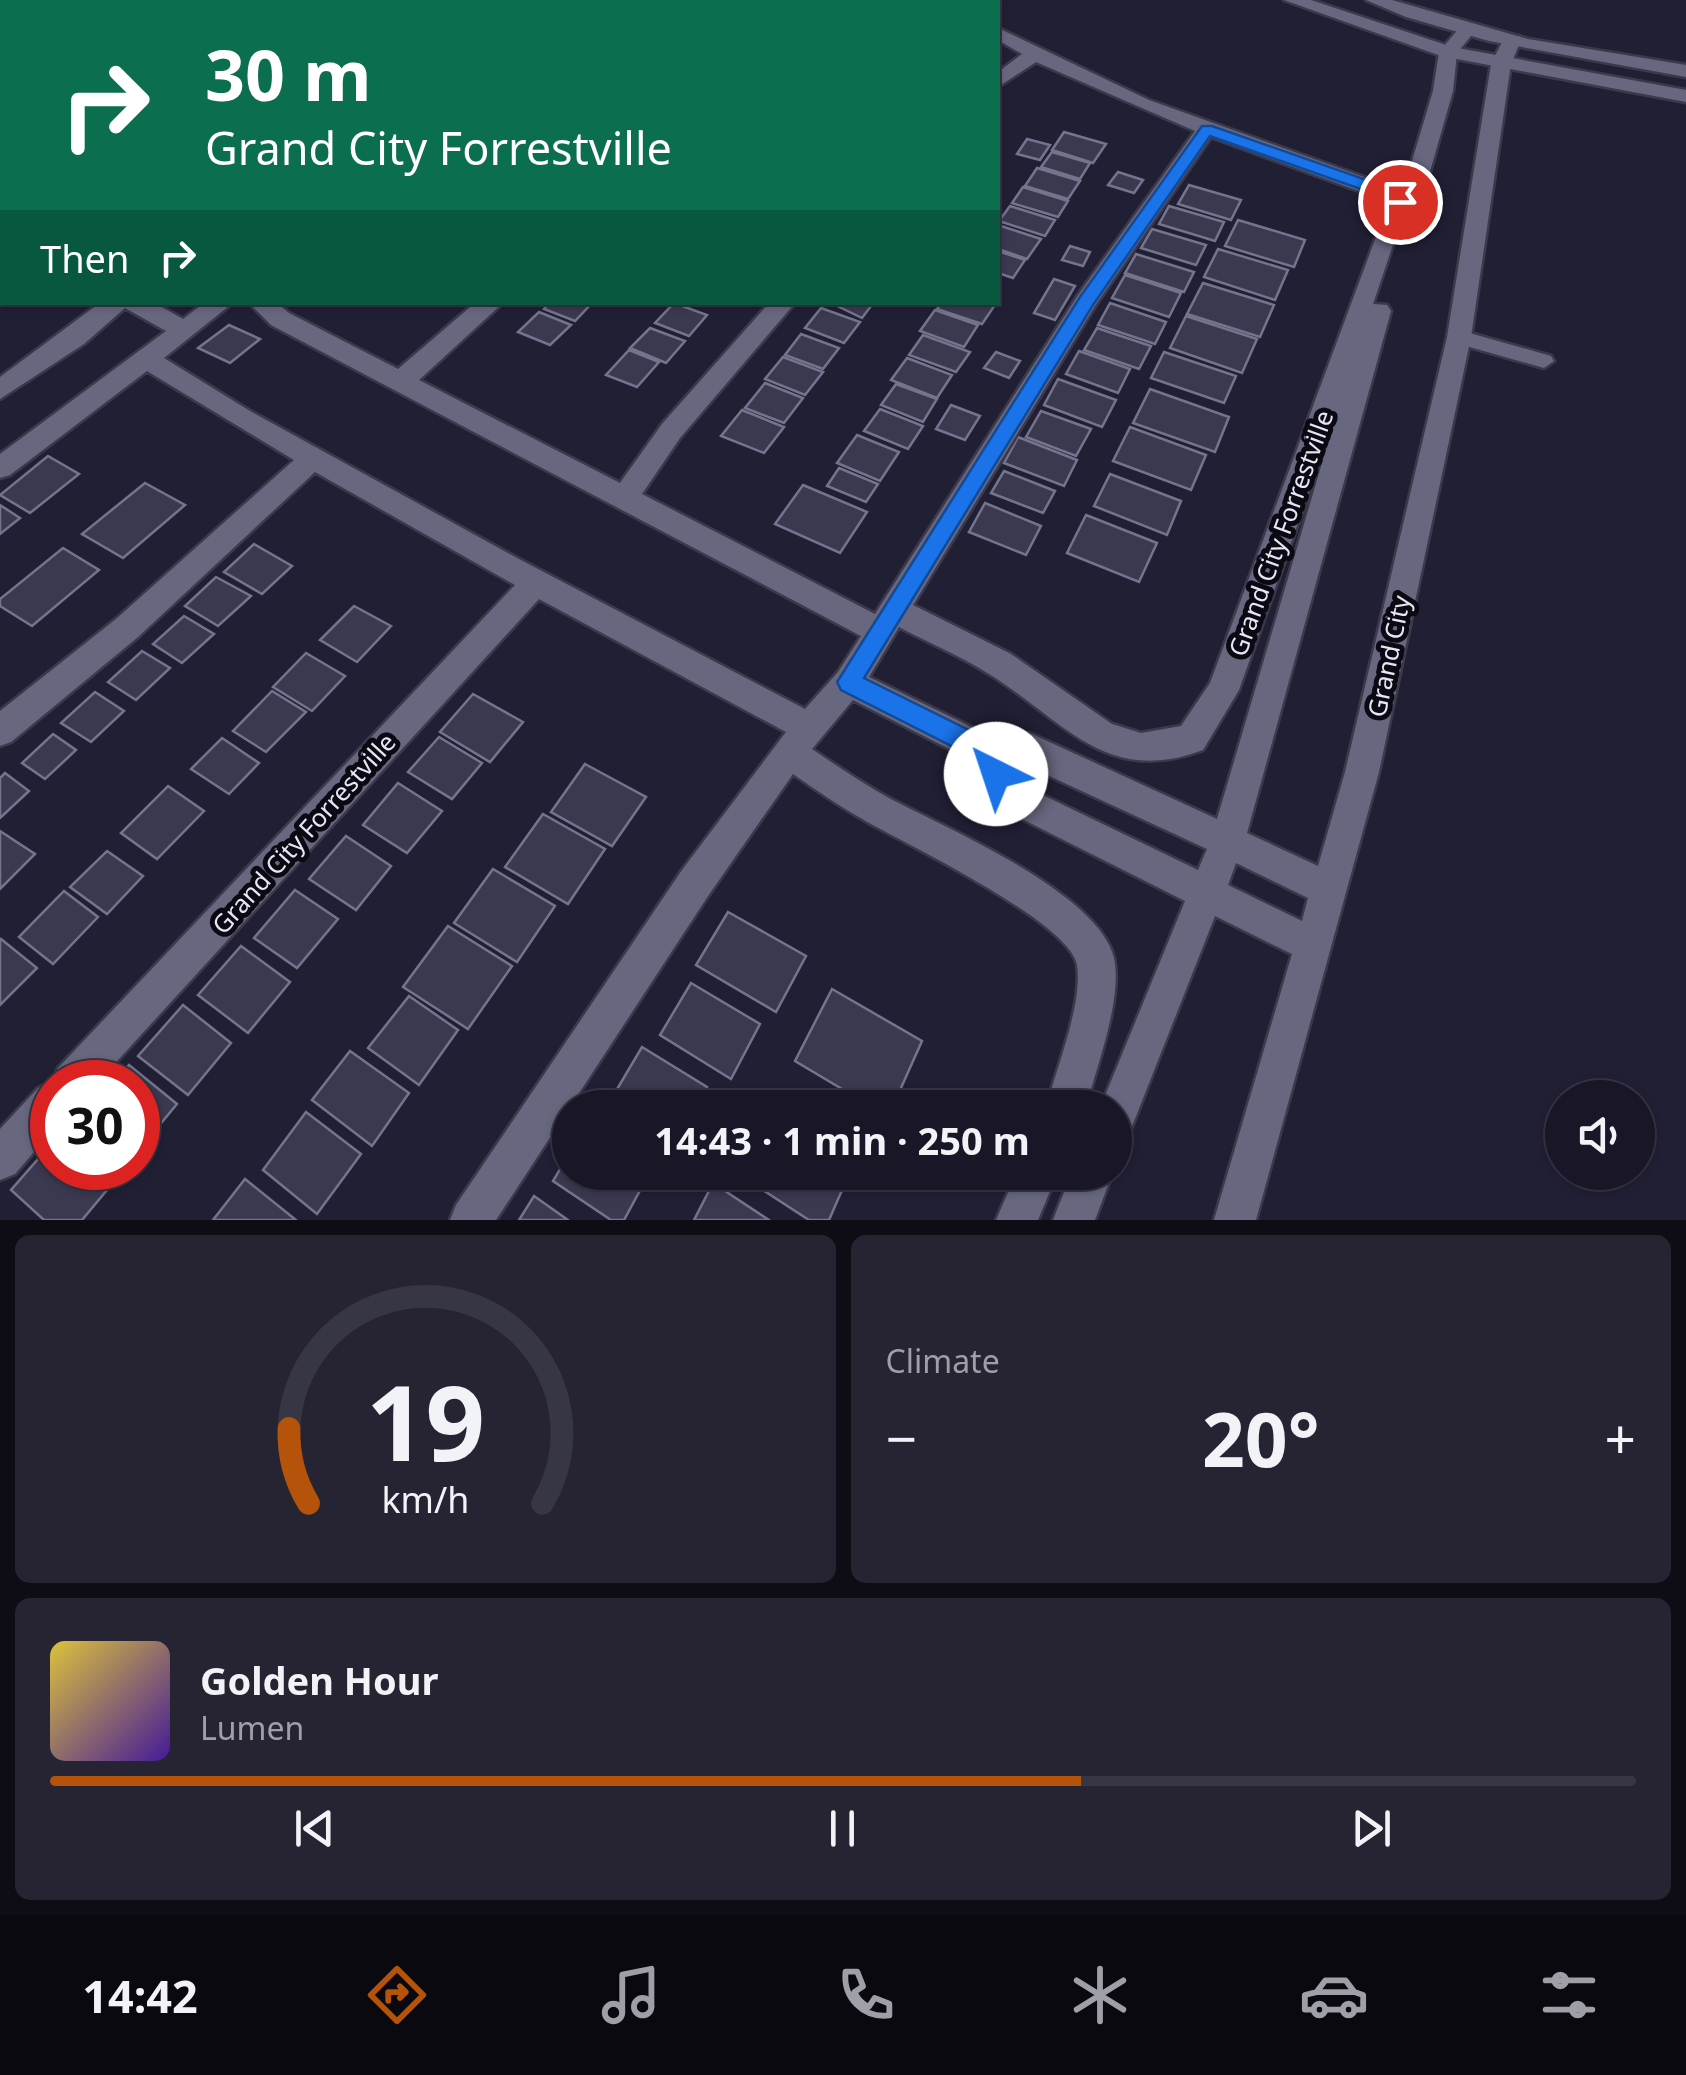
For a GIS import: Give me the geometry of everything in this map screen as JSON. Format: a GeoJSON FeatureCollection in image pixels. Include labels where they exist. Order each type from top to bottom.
{"type":"FeatureCollection","features":[{"type":"Feature","properties":{"kind":"street"},"geometry":{"type":"LineString","coordinates":[[1293,0],[1457,42],[1512,40],[1686,71]]}},
{"type":"Feature","properties":{"kind":"street"},"geometry":{"type":"LineString","coordinates":[[1375,0],[1457,42],[1501,74],[1686,96]]}},
{"type":"Feature","properties":{"kind":"street","name":"Grand City Forrestville"},"geometry":{"type":"LineString","coordinates":[[264,305],[280,319],[625,498],[889,622],[1000,664],[1103,736],[1141,748],[1191,739],[1223,690],[1400,202],[1395,195],[1207,129],[1034,55],[1000,34]]}},
{"type":"Feature","properties":{"kind":"street","name":"Grand City"},"geometry":{"type":"LineString","coordinates":[[1234,1220],[1362,772],[1459,337],[1501,74],[1512,40]]}},
{"type":"Feature","properties":{"kind":"street"},"geometry":{"type":"LineString","coordinates":[[1127,1090],[1226,842],[1457,42]]}},
{"type":"Feature","properties":{"kind":"street"},"geometry":{"type":"LineString","coordinates":[[1000,80],[1034,55]]}},
{"type":"Feature","properties":{"kind":"street"},"geometry":{"type":"LineString","coordinates":[[471,1220],[695,884],[798,739],[849,682],[1086,301],[1207,129]]}},
{"type":"Feature","properties":{"kind":"street"},"geometry":{"type":"LineString","coordinates":[[0,390],[75,338],[114,305]]}},
{"type":"Feature","properties":{"kind":"street"},"geometry":{"type":"LineString","coordinates":[[138,305],[182,329]]}},
{"type":"Feature","properties":{"kind":"street"},"geometry":{"type":"LineString","coordinates":[[0,468],[218,305]]}},
{"type":"Feature","properties":{"kind":"street"},"geometry":{"type":"LineString","coordinates":[[402,380],[489,305]]}},
{"type":"Feature","properties":{"kind":"street"},"geometry":{"type":"LineString","coordinates":[[625,498],[671,431],[781,305]]}},
{"type":"Feature","properties":{"kind":"street"},"geometry":{"type":"LineString","coordinates":[[144,358],[312,459],[685,666],[798,739],[852,795],[950,848],[1065,918],[1092,947],[1096,979],[1070,1090]]}},
{"type":"Feature","properties":{"kind":"street"},"geometry":{"type":"LineString","coordinates":[[0,731],[126,628],[312,459]]}},
{"type":"Feature","properties":{"kind":"street","name":"Grand City Forrestville"},"geometry":{"type":"LineString","coordinates":[[92,1060],[535,583]]}},
{"type":"Feature","properties":{"kind":"street"},"geometry":{"type":"LineString","coordinates":[[849,682],[992,754],[1019,747],[1032,749],[1328,889]]}},
{"type":"Feature","properties":{"kind":"street"},"geometry":{"type":"LineString","coordinates":[[992,754],[996,774],[1010,796],[1314,946]]}},
{"type":"Feature","properties":{"kind":"street"},"geometry":{"type":"LineString","coordinates":[[0,1159],[30,1126]]}},
{"type":"Feature","properties":{"kind":"street"},"geometry":{"type":"LineString","coordinates":[[1017,1220],[1030,1190]]}},
{"type":"Feature","properties":{"kind":"street"},"geometry":{"type":"LineString","coordinates":[[1074,1220],[1086,1190]]}},
{"type":"Feature","properties":{"kind":"lane"},"geometry":{"type":"LineString","coordinates":[[1459,337],[1544,361]]}},
{"type":"Feature","properties":{"kind":"building"},"geometry":{"type":"Polygon","coordinates":[[[1064,132],[1106,144],[1093,163],[1052,150],[1064,132]]]}},
{"type":"Feature","properties":{"kind":"building"},"geometry":{"type":"Polygon","coordinates":[[[1027,139],[1050,145],[1040,160],[1017,154],[1027,139]]]}},
{"type":"Feature","properties":{"kind":"building"},"geometry":{"type":"Polygon","coordinates":[[[1052,152],[1090,163],[1080,179],[1041,167],[1052,152]]]}},
{"type":"Feature","properties":{"kind":"building"},"geometry":{"type":"Polygon","coordinates":[[[1037,168],[1080,181],[1068,199],[1025,186],[1037,168]]]}},
{"type":"Feature","properties":{"kind":"building"},"geometry":{"type":"Polygon","coordinates":[[[1118,172],[1143,180],[1134,193],[1108,185],[1118,172]]]}},
{"type":"Feature","properties":{"kind":"building"},"geometry":{"type":"Polygon","coordinates":[[[1189,185],[1241,200],[1231,220],[1178,204],[1189,185]]]}},
{"type":"Feature","properties":{"kind":"building"},"geometry":{"type":"Polygon","coordinates":[[[1023,187],[1068,201],[1058,217],[1012,203],[1023,187]]]}},
{"type":"Feature","properties":{"kind":"building"},"geometry":{"type":"Polygon","coordinates":[[[1010,206],[1055,220],[1045,236],[1000,220],[1010,206]]]}},
{"type":"Feature","properties":{"kind":"building"},"geometry":{"type":"Polygon","coordinates":[[[1169,206],[1224,222],[1215,241],[1159,224],[1169,206]]]}},
{"type":"Feature","properties":{"kind":"building"},"geometry":{"type":"Polygon","coordinates":[[[1238,220],[1305,240],[1294,267],[1225,246],[1238,220]]]}},
{"type":"Feature","properties":{"kind":"building"},"geometry":{"type":"Polygon","coordinates":[[[1000,226],[1041,239],[1027,259],[1000,250],[1000,226]]]}},
{"type":"Feature","properties":{"kind":"building"},"geometry":{"type":"Polygon","coordinates":[[[1152,229],[1206,245],[1196,265],[1141,248],[1152,229]]]}},
{"type":"Feature","properties":{"kind":"building"},"geometry":{"type":"Polygon","coordinates":[[[1070,246],[1090,252],[1083,266],[1062,260],[1070,246]]]}},
{"type":"Feature","properties":{"kind":"building"},"geometry":{"type":"Polygon","coordinates":[[[1218,249],[1288,270],[1275,300],[1204,277],[1218,249]]]}},
{"type":"Feature","properties":{"kind":"building"},"geometry":{"type":"Polygon","coordinates":[[[1000,252],[1025,260],[1013,278],[1000,274],[1000,252]]]}},
{"type":"Feature","properties":{"kind":"building"},"geometry":{"type":"Polygon","coordinates":[[[1136,254],[1194,272],[1184,292],[1125,273],[1136,254]]]}},
{"type":"Feature","properties":{"kind":"building"},"geometry":{"type":"Polygon","coordinates":[[[1125,275],[1181,293],[1169,317],[1112,298],[1125,275]]]}},
{"type":"Feature","properties":{"kind":"building"},"geometry":{"type":"Polygon","coordinates":[[[1054,279],[1075,286],[1055,320],[1034,313],[1054,279]]]}},
{"type":"Feature","properties":{"kind":"building"},"geometry":{"type":"Polygon","coordinates":[[[1203,283],[1274,305],[1260,337],[1187,314],[1203,283]]]}},
{"type":"Feature","properties":{"kind":"building"},"geometry":{"type":"Polygon","coordinates":[[[1110,303],[1166,322],[1155,344],[1098,325],[1110,303]]]}},
{"type":"Feature","properties":{"kind":"building"},"geometry":{"type":"Polygon","coordinates":[[[547,305],[590,305],[575,321],[544,309],[547,305]]]}},
{"type":"Feature","properties":{"kind":"building"},"geometry":{"type":"Polygon","coordinates":[[[672,305],[707,315],[689,336],[655,323],[672,305]]]}},
{"type":"Feature","properties":{"kind":"building"},"geometry":{"type":"Polygon","coordinates":[[[835,305],[872,305],[862,318],[835,305]]]}},
{"type":"Feature","properties":{"kind":"building"},"geometry":{"type":"Polygon","coordinates":[[[940,305],[995,305],[982,324],[937,309],[940,305]]]}},
{"type":"Feature","properties":{"kind":"building"},"geometry":{"type":"Polygon","coordinates":[[[821,308],[860,322],[844,343],[805,328],[821,308]]]}},
{"type":"Feature","properties":{"kind":"building"},"geometry":{"type":"Polygon","coordinates":[[[935,310],[978,325],[964,347],[920,331],[935,310]]]}},
{"type":"Feature","properties":{"kind":"building"},"geometry":{"type":"Polygon","coordinates":[[[539,312],[571,325],[550,345],[518,332],[539,312]]]}},
{"type":"Feature","properties":{"kind":"building"},"geometry":{"type":"Polygon","coordinates":[[[1186,316],[1257,339],[1242,373],[1170,348],[1186,316]]]}},
{"type":"Feature","properties":{"kind":"building"},"geometry":{"type":"Polygon","coordinates":[[[229,325],[260,339],[230,363],[198,348],[229,325]]]}},
{"type":"Feature","properties":{"kind":"building"},"geometry":{"type":"Polygon","coordinates":[[[650,328],[685,341],[666,363],[630,348],[650,328]]]}},
{"type":"Feature","properties":{"kind":"building"},"geometry":{"type":"Polygon","coordinates":[[[1097,328],[1151,346],[1139,369],[1084,350],[1097,328]]]}},
{"type":"Feature","properties":{"kind":"building"},"geometry":{"type":"Polygon","coordinates":[[[801,334],[839,348],[823,369],[785,355],[801,334]]]}},
{"type":"Feature","properties":{"kind":"building"},"geometry":{"type":"Polygon","coordinates":[[[923,335],[970,352],[956,372],[909,355],[923,335]]]}},
{"type":"Feature","properties":{"kind":"building"},"geometry":{"type":"Polygon","coordinates":[[[629,350],[659,362],[637,387],[606,375],[629,350]]]}},
{"type":"Feature","properties":{"kind":"building"},"geometry":{"type":"Polygon","coordinates":[[[1079,351],[1130,369],[1118,393],[1066,374],[1079,351]]]}},
{"type":"Feature","properties":{"kind":"building"},"geometry":{"type":"Polygon","coordinates":[[[996,352],[1020,361],[1009,378],[984,368],[996,352]]]}},
{"type":"Feature","properties":{"kind":"building"},"geometry":{"type":"Polygon","coordinates":[[[1164,352],[1236,376],[1224,403],[1151,378],[1164,352]]]}},
{"type":"Feature","properties":{"kind":"building"},"geometry":{"type":"Polygon","coordinates":[[[783,357],[823,372],[805,395],[765,379],[783,357]]]}},
{"type":"Feature","properties":{"kind":"building"},"geometry":{"type":"Polygon","coordinates":[[[907,358],[952,375],[937,398],[891,380],[907,358]]]}},
{"type":"Feature","properties":{"kind":"building"},"geometry":{"type":"Polygon","coordinates":[[[1058,379],[1116,400],[1102,427],[1044,405],[1058,379]]]}},
{"type":"Feature","properties":{"kind":"building"},"geometry":{"type":"Polygon","coordinates":[[[765,383],[803,398],[784,423],[745,408],[765,383]]]}},
{"type":"Feature","properties":{"kind":"building"},"geometry":{"type":"Polygon","coordinates":[[[896,384],[937,399],[923,422],[881,405],[896,384]]]}},
{"type":"Feature","properties":{"kind":"building"},"geometry":{"type":"Polygon","coordinates":[[[1150,389],[1229,417],[1215,452],[1133,423],[1150,389]]]}},
{"type":"Feature","properties":{"kind":"building"},"geometry":{"type":"Polygon","coordinates":[[[951,405],[980,416],[965,440],[936,429],[951,405]]]}},
{"type":"Feature","properties":{"kind":"building"},"geometry":{"type":"Polygon","coordinates":[[[880,409],[923,426],[908,449],[864,431],[880,409]]]}},
{"type":"Feature","properties":{"kind":"building"},"geometry":{"type":"Polygon","coordinates":[[[742,410],[784,427],[764,453],[721,436],[742,410]]]}},
{"type":"Feature","properties":{"kind":"building"},"geometry":{"type":"Polygon","coordinates":[[[1041,411],[1091,429],[1076,456],[1026,437],[1041,411]]]}},
{"type":"Feature","properties":{"kind":"building"},"geometry":{"type":"Polygon","coordinates":[[[1130,427],[1206,455],[1191,490],[1113,461],[1130,427]]]}},
{"type":"Feature","properties":{"kind":"building"},"geometry":{"type":"Polygon","coordinates":[[[857,435],[899,452],[880,481],[837,463],[857,435]]]}},
{"type":"Feature","properties":{"kind":"building"},"geometry":{"type":"Polygon","coordinates":[[[1018,437],[1077,460],[1064,486],[1004,463],[1018,437]]]}},
{"type":"Feature","properties":{"kind":"building"},"geometry":{"type":"Polygon","coordinates":[[[48,456],[79,474],[30,513],[0,495],[48,456]]]}},
{"type":"Feature","properties":{"kind":"building"},"geometry":{"type":"Polygon","coordinates":[[[839,468],[878,484],[866,502],[827,486],[839,468]]]}},
{"type":"Feature","properties":{"kind":"building"},"geometry":{"type":"Polygon","coordinates":[[[1004,471],[1055,491],[1043,513],[991,493],[1004,471]]]}},
{"type":"Feature","properties":{"kind":"building"},"geometry":{"type":"Polygon","coordinates":[[[1110,474],[1181,501],[1167,535],[1094,506],[1110,474]]]}},
{"type":"Feature","properties":{"kind":"building"},"geometry":{"type":"Polygon","coordinates":[[[145,483],[185,505],[123,558],[82,534],[145,483]]]}},
{"type":"Feature","properties":{"kind":"building"},"geometry":{"type":"Polygon","coordinates":[[[803,485],[867,512],[840,553],[775,524],[803,485]]]}},
{"type":"Feature","properties":{"kind":"building"},"geometry":{"type":"Polygon","coordinates":[[[985,503],[1041,526],[1026,555],[969,532],[985,503]]]}},
{"type":"Feature","properties":{"kind":"building"},"geometry":{"type":"Polygon","coordinates":[[[0,505],[20,518],[0,534],[0,505]]]}},
{"type":"Feature","properties":{"kind":"building"},"geometry":{"type":"Polygon","coordinates":[[[1086,515],[1157,543],[1139,582],[1067,553],[1086,515]]]}},
{"type":"Feature","properties":{"kind":"building"},"geometry":{"type":"Polygon","coordinates":[[[254,544],[292,566],[262,594],[224,572],[254,544]]]}},
{"type":"Feature","properties":{"kind":"building"},"geometry":{"type":"Polygon","coordinates":[[[63,548],[99,570],[32,626],[0,606],[0,599],[63,548]]]}},
{"type":"Feature","properties":{"kind":"building"},"geometry":{"type":"Polygon","coordinates":[[[216,577],[251,596],[218,626],[185,606],[216,577]]]}},
{"type":"Feature","properties":{"kind":"building"},"geometry":{"type":"Polygon","coordinates":[[[354,606],[391,626],[357,662],[320,640],[354,606]]]}},
{"type":"Feature","properties":{"kind":"building"},"geometry":{"type":"Polygon","coordinates":[[[184,616],[214,634],[182,663],[153,644],[184,616]]]}},
{"type":"Feature","properties":{"kind":"building"},"geometry":{"type":"Polygon","coordinates":[[[142,651],[170,668],[136,700],[108,682],[142,651]]]}},
{"type":"Feature","properties":{"kind":"building"},"geometry":{"type":"Polygon","coordinates":[[[306,653],[345,676],[312,711],[273,687],[306,653]]]}},
{"type":"Feature","properties":{"kind":"building"},"geometry":{"type":"Polygon","coordinates":[[[272,691],[306,712],[266,752],[233,731],[272,691]]]}},
{"type":"Feature","properties":{"kind":"building"},"geometry":{"type":"Polygon","coordinates":[[[95,692],[124,711],[91,742],[61,723],[95,692]]]}},
{"type":"Feature","properties":{"kind":"building"},"geometry":{"type":"Polygon","coordinates":[[[473,694],[523,722],[490,762],[440,732],[473,694]]]}},
{"type":"Feature","properties":{"kind":"building"},"geometry":{"type":"Polygon","coordinates":[[[53,734],[76,750],[45,779],[22,763],[53,734]]]}},
{"type":"Feature","properties":{"kind":"building"},"geometry":{"type":"Polygon","coordinates":[[[439,737],[482,763],[452,799],[408,772],[439,737]]]}},
{"type":"Feature","properties":{"kind":"building"},"geometry":{"type":"Polygon","coordinates":[[[222,738],[259,763],[229,794],[191,769],[222,738]]]}},
{"type":"Feature","properties":{"kind":"building"},"geometry":{"type":"Polygon","coordinates":[[[585,764],[646,797],[612,846],[551,812],[585,764]]]}},
{"type":"Feature","properties":{"kind":"building"},"geometry":{"type":"Polygon","coordinates":[[[5,773],[29,791],[0,818],[0,778],[5,773]]]}},
{"type":"Feature","properties":{"kind":"building"},"geometry":{"type":"Polygon","coordinates":[[[398,783],[442,811],[407,853],[363,825],[398,783]]]}},
{"type":"Feature","properties":{"kind":"building"},"geometry":{"type":"Polygon","coordinates":[[[168,786],[204,811],[157,859],[121,833],[168,786]]]}},
{"type":"Feature","properties":{"kind":"building"},"geometry":{"type":"Polygon","coordinates":[[[543,814],[605,849],[568,904],[505,867],[543,814]]]}},
{"type":"Feature","properties":{"kind":"building"},"geometry":{"type":"Polygon","coordinates":[[[0,831],[35,854],[0,889],[0,831]]]}},
{"type":"Feature","properties":{"kind":"building"},"geometry":{"type":"Polygon","coordinates":[[[346,836],[391,866],[356,910],[309,879],[346,836]]]}},
{"type":"Feature","properties":{"kind":"building"},"geometry":{"type":"Polygon","coordinates":[[[107,851],[143,876],[107,914],[70,887],[107,851]]]}},
{"type":"Feature","properties":{"kind":"building"},"geometry":{"type":"Polygon","coordinates":[[[493,869],[555,906],[517,962],[454,923],[493,869]]]}},
{"type":"Feature","properties":{"kind":"building"},"geometry":{"type":"Polygon","coordinates":[[[295,890],[338,919],[297,968],[254,938],[295,890]]]}},
{"type":"Feature","properties":{"kind":"building"},"geometry":{"type":"Polygon","coordinates":[[[64,891],[98,917],[53,964],[19,937],[64,891]]]}},
{"type":"Feature","properties":{"kind":"building"},"geometry":{"type":"Polygon","coordinates":[[[728,912],[806,956],[776,1012],[696,965],[728,912]]]}},
{"type":"Feature","properties":{"kind":"building"},"geometry":{"type":"Polygon","coordinates":[[[448,926],[512,966],[468,1029],[403,987],[448,926]]]}},
{"type":"Feature","properties":{"kind":"building"},"geometry":{"type":"Polygon","coordinates":[[[0,940],[37,968],[0,1005],[0,940]]]}},
{"type":"Feature","properties":{"kind":"building"},"geometry":{"type":"Polygon","coordinates":[[[241,946],[290,982],[248,1033],[198,995],[241,946]]]}},
{"type":"Feature","properties":{"kind":"building"},"geometry":{"type":"Polygon","coordinates":[[[691,983],[760,1024],[731,1079],[660,1035],[691,983]]]}},
{"type":"Feature","properties":{"kind":"building"},"geometry":{"type":"Polygon","coordinates":[[[832,989],[922,1041],[900,1090],[844,1090],[795,1061],[832,989]]]}},
{"type":"Feature","properties":{"kind":"building"},"geometry":{"type":"Polygon","coordinates":[[[409,996],[458,1030],[419,1085],[368,1048],[409,996]]]}},
{"type":"Feature","properties":{"kind":"building"},"geometry":{"type":"Polygon","coordinates":[[[183,1005],[231,1043],[188,1095],[160,1073],[160,1060],[143,1060],[138,1056],[183,1005]]]}},
{"type":"Feature","properties":{"kind":"building"},"geometry":{"type":"Polygon","coordinates":[[[642,1047],[707,1087],[705,1090],[616,1090],[642,1047]]]}},
{"type":"Feature","properties":{"kind":"building"},"geometry":{"type":"Polygon","coordinates":[[[350,1051],[409,1093],[372,1146],[312,1100],[350,1051]]]}},
{"type":"Feature","properties":{"kind":"building"},"geometry":{"type":"Polygon","coordinates":[[[160,1090],[177,1104],[160,1124],[160,1090]]]}},
{"type":"Feature","properties":{"kind":"building"},"geometry":{"type":"Polygon","coordinates":[[[306,1112],[361,1154],[317,1214],[263,1170],[306,1112]]]}},
{"type":"Feature","properties":{"kind":"building"},"geometry":{"type":"Polygon","coordinates":[[[30,1168],[30,1190],[107,1190],[82,1220],[44,1220],[11,1190],[30,1168]]]}},
{"type":"Feature","properties":{"kind":"building"},"geometry":{"type":"Polygon","coordinates":[[[245,1179],[296,1220],[213,1220],[245,1179]]]}},
{"type":"Feature","properties":{"kind":"building"},"geometry":{"type":"Polygon","coordinates":[[[566,1190],[640,1190],[624,1220],[611,1220],[566,1190]]]}},
{"type":"Feature","properties":{"kind":"building"},"geometry":{"type":"Polygon","coordinates":[[[709,1190],[724,1190],[769,1220],[694,1220],[709,1190]]]}},
{"type":"Feature","properties":{"kind":"building"},"geometry":{"type":"Polygon","coordinates":[[[763,1190],[842,1190],[829,1220],[809,1220],[763,1190]]]}},
{"type":"Feature","properties":{"kind":"building"},"geometry":{"type":"Polygon","coordinates":[[[534,1196],[568,1220],[519,1220],[534,1196]]]}},
{"type":"Feature","properties":{"kind":"route"},"geometry":{"type":"LineString","coordinates":[[996,774],[992,754],[849,682],[1086,301],[1207,129],[1395,195],[1400,202]]}}]}
